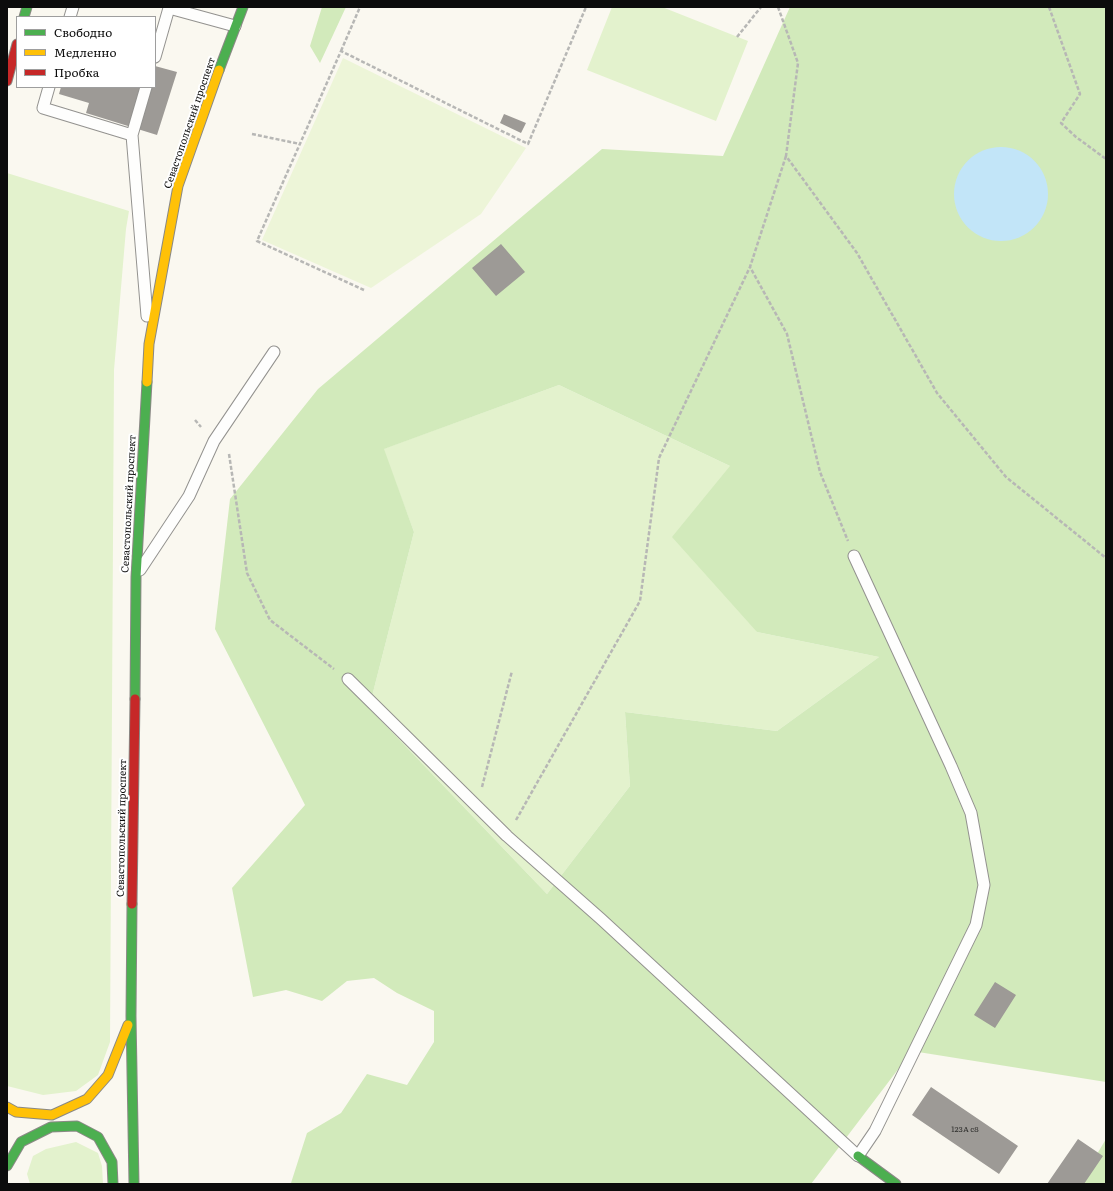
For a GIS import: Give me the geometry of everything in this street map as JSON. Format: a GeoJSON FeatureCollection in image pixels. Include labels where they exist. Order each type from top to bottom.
{"type":"FeatureCollection","features":[{"type":"Feature","properties":{"kind":"main road","name":"Севастопольский проспект"},"geometry":{"type":"LineString","coordinates":[[134,1184],[131,1016],[136,578],[149,344],[178,186],[243,7]]}},
{"type":"Feature","properties":{"kind":"main road"},"geometry":{"type":"LineString","coordinates":[[7,81],[16,48]]}},
{"type":"Feature","properties":{"kind":"main road","name":"Севастопольский проспект"},"geometry":{"type":"LineString","coordinates":[[7,1108],[16,1112],[52,1115],[87,1099],[108,1075],[131,1016]]}},
{"type":"Feature","properties":{"kind":"main road"},"geometry":{"type":"LineString","coordinates":[[7,1166],[21,1142],[51,1126],[77,1126],[98,1137],[112,1162],[112,1184]]}},
{"type":"Feature","properties":{"kind":"main road"},"geometry":{"type":"LineString","coordinates":[[858,1156],[896,1184]]}},
{"type":"Feature","properties":{"kind":"lane"},"geometry":{"type":"LineString","coordinates":[[156,53],[168,7],[186,10],[235,26]]}},
{"type":"Feature","properties":{"kind":"lane"},"geometry":{"type":"LineString","coordinates":[[49,88],[43,108],[132,135]]}},
{"type":"Feature","properties":{"kind":"lane"},"geometry":{"type":"LineString","coordinates":[[146,88],[132,135],[149,344]]}},
{"type":"Feature","properties":{"kind":"lane"},"geometry":{"type":"LineString","coordinates":[[136,578],[189,496],[214,440],[274,352]]}},
{"type":"Feature","properties":{"kind":"lane"},"geometry":{"type":"LineString","coordinates":[[348,679],[507,836],[600,919],[858,1156],[875,1131],[976,925],[984,885],[970,813],[952,766],[854,556]]}},
{"type":"Feature","properties":{"kind":"path"},"geometry":{"type":"LineString","coordinates":[[360,7],[342,51],[257,241],[364,290]]}},
{"type":"Feature","properties":{"kind":"path"},"geometry":{"type":"LineString","coordinates":[[342,51],[528,144],[586,7]]}},
{"type":"Feature","properties":{"kind":"path"},"geometry":{"type":"LineString","coordinates":[[737,37],[761,7]]}},
{"type":"Feature","properties":{"kind":"path"},"geometry":{"type":"LineString","coordinates":[[507,836],[640,601],[659,458],[750,267],[786,156],[798,63],[778,7]]}},
{"type":"Feature","properties":{"kind":"path"},"geometry":{"type":"LineString","coordinates":[[1048,7],[1080,94],[1062,123],[1076,137],[1106,159]]}},
{"type":"Feature","properties":{"kind":"path"},"geometry":{"type":"LineString","coordinates":[[252,134],[300,144]]}},
{"type":"Feature","properties":{"kind":"path"},"geometry":{"type":"LineString","coordinates":[[786,156],[857,253],[937,393],[1006,478],[1106,558]]}},
{"type":"Feature","properties":{"kind":"path"},"geometry":{"type":"LineString","coordinates":[[750,267],[787,334],[820,472],[854,556]]}},
{"type":"Feature","properties":{"kind":"path"},"geometry":{"type":"LineString","coordinates":[[195,420],[229,453],[247,573],[270,620],[348,679]]}},
{"type":"Feature","properties":{"kind":"path"},"geometry":{"type":"LineString","coordinates":[[477,807],[512,671]]}},
{"type":"Feature","properties":{"kind":"green space"},"geometry":{"type":"Polygon","coordinates":[[[322,7],[346,7],[320,63],[310,46],[322,7]]]}},
{"type":"Feature","properties":{"kind":"green space"},"geometry":{"type":"Polygon","coordinates":[[[612,7],[662,7],[748,41],[716,121],[587,70],[612,7]]]}},
{"type":"Feature","properties":{"kind":"green space"},"geometry":{"type":"Polygon","coordinates":[[[790,7],[1106,7],[1106,1082],[912,1051],[811,1184],[290,1184],[307,1133],[341,1113],[367,1074],[407,1085],[434,1042],[434,1011],[397,993],[374,978],[347,981],[322,1001],[286,990],[253,997],[232,888],[305,805],[215,629],[230,499],[318,389],[602,149],[723,156],[790,7]],[[559,385],[384,449],[414,532],[369,708],[547,894],[630,786],[625,712],[777,731],[879,657],[757,632],[672,537],[730,466],[559,385]]]}},
{"type":"Feature","properties":{"kind":"green space"},"geometry":{"type":"Polygon","coordinates":[[[343,58],[526,148],[481,214],[371,288],[262,240],[343,58]]]}},
{"type":"Feature","properties":{"kind":"green space"},"geometry":{"type":"Polygon","coordinates":[[[7,173],[129,211],[126,229],[114,370],[110,1042],[98,1075],[76,1091],[43,1095],[7,1086],[7,173]]]}},
{"type":"Feature","properties":{"kind":"green space"},"geometry":{"type":"Polygon","coordinates":[[[559,385],[730,466],[757,632],[879,657],[777,731],[625,712],[630,786],[547,894],[369,708],[414,532],[383,449],[559,385]]]}},
{"type":"Feature","properties":{"kind":"green space"},"geometry":{"type":"Polygon","coordinates":[[[1106,1139],[1106,1184],[1079,1184],[1106,1139]]]}},
{"type":"Feature","properties":{"kind":"green space"},"geometry":{"type":"Polygon","coordinates":[[[76,1142],[98,1153],[102,1166],[103,1184],[30,1184],[27,1174],[33,1156],[46,1149],[76,1142]]]}},
{"type":"Feature","properties":{"kind":"water"},"geometry":{"type":"Polygon","coordinates":[[[1001,147],[1019,151],[1034,161],[1044,176],[1048,194],[1044,212],[1034,227],[1019,237],[1001,241],[983,237],[968,227],[958,212],[954,194],[958,176],[968,161],[983,151],[1001,147]]]}},
{"type":"Feature","properties":{"kind":"building"},"geometry":{"type":"Polygon","coordinates":[[[156,66],[177,72],[157,135],[86,113],[89,103],[59,94],[61,88],[156,88],[156,66]]]}},
{"type":"Feature","properties":{"kind":"building"},"geometry":{"type":"Polygon","coordinates":[[[504,114],[526,123],[521,133],[500,123],[504,114]]]}},
{"type":"Feature","properties":{"kind":"building"},"geometry":{"type":"Polygon","coordinates":[[[501,244],[525,272],[496,296],[472,268],[501,244]]]}},
{"type":"Feature","properties":{"kind":"building"},"geometry":{"type":"Polygon","coordinates":[[[995,982],[1016,995],[995,1028],[974,1015],[995,982]]]}},
{"type":"Feature","properties":{"kind":"building"},"geometry":{"type":"Polygon","coordinates":[[[931,1087],[1018,1146],[999,1174],[912,1115],[931,1087]]]}},
{"type":"Feature","properties":{"kind":"building"},"geometry":{"type":"Polygon","coordinates":[[[1078,1139],[1103,1156],[1084,1184],[1047,1184],[1078,1139]]]}},
{"type":"Feature","properties":{"kind":"traffic: fast"},"geometry":{"type":"LineString","coordinates":[[24,16],[27,7]]}},
{"type":"Feature","properties":{"kind":"traffic: fast"},"geometry":{"type":"LineString","coordinates":[[219,70],[243,7]]}},
{"type":"Feature","properties":{"kind":"traffic: fast"},"geometry":{"type":"LineString","coordinates":[[135,699],[136,577],[147,382]]}},
{"type":"Feature","properties":{"kind":"traffic: fast"},"geometry":{"type":"LineString","coordinates":[[132,904],[131,1016],[134,1184]]}},
{"type":"Feature","properties":{"kind":"traffic: fast"},"geometry":{"type":"LineString","coordinates":[[7,1166],[21,1142],[51,1127],[77,1126],[98,1137],[112,1162],[113,1184]]}},
{"type":"Feature","properties":{"kind":"traffic: fast"},"geometry":{"type":"LineString","coordinates":[[858,1156],[896,1184]]}},
{"type":"Feature","properties":{"kind":"traffic: slow"},"geometry":{"type":"LineString","coordinates":[[147,382],[149,344],[178,186],[219,70]]}},
{"type":"Feature","properties":{"kind":"traffic: slow"},"geometry":{"type":"LineString","coordinates":[[7,1107],[16,1112],[52,1115],[87,1099],[108,1075],[128,1025]]}},
{"type":"Feature","properties":{"kind":"traffic: jam"},"geometry":{"type":"LineString","coordinates":[[7,81],[16,48]]}},
{"type":"Feature","properties":{"kind":"traffic: jam"},"geometry":{"type":"LineString","coordinates":[[132,904],[135,699]]}}]}
